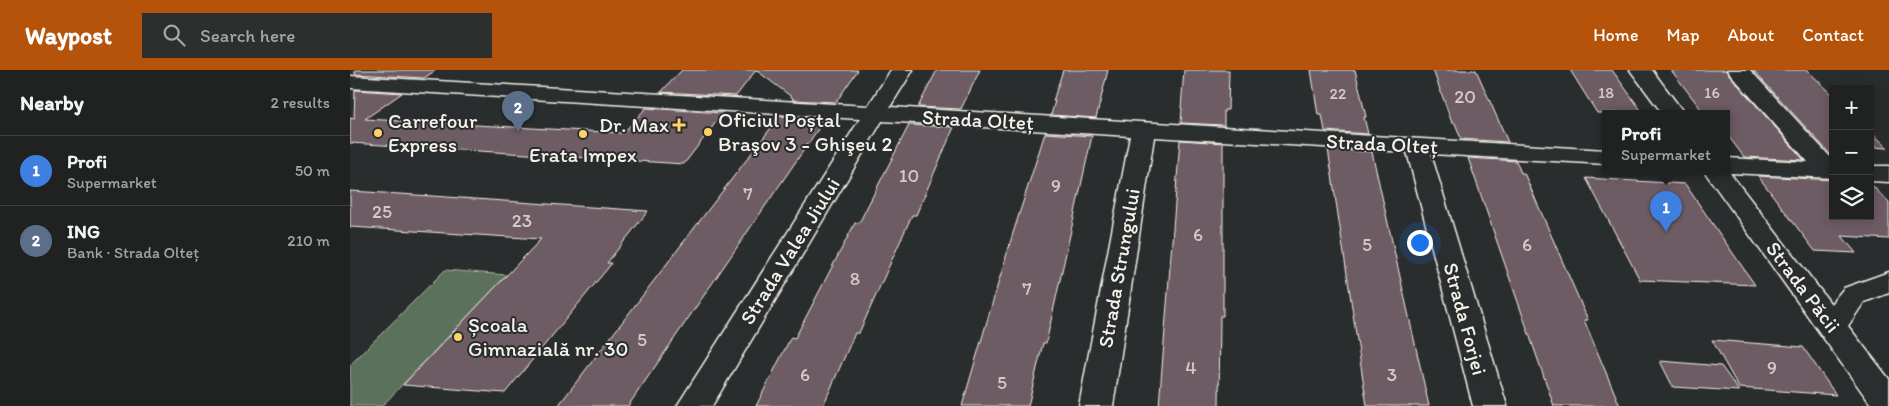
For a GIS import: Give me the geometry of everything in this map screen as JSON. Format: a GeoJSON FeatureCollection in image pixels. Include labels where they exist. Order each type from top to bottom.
{"type":"FeatureCollection","features":[{"type":"Feature","properties":{"kind":"street","name":"Strada Valea Jiului"},"geometry":{"type":"LineString","coordinates":[[694,406],[902,70]]}},
{"type":"Feature","properties":{"kind":"street"},"geometry":{"type":"LineString","coordinates":[[1641,70],[1671,110]]}},
{"type":"Feature","properties":{"kind":"street"},"geometry":{"type":"LineString","coordinates":[[1738,70],[1829,169]]}},
{"type":"Feature","properties":{"kind":"street","name":"Strada Olteț"},"geometry":{"type":"LineString","coordinates":[[350,82],[1602,157]]}},
{"type":"Feature","properties":{"kind":"street","name":"Strada Strungului"},"geometry":{"type":"LineString","coordinates":[[1096,406],[1143,130]]}},
{"type":"Feature","properties":{"kind":"street","name":"Strada Forjei"},"geometry":{"type":"LineString","coordinates":[[1418,146],[1490,406]]}},
{"type":"Feature","properties":{"kind":"street"},"geometry":{"type":"LineString","coordinates":[[1730,165],[1829,171]]}},
{"type":"Feature","properties":{"kind":"street"},"geometry":{"type":"LineString","coordinates":[[1874,173],[1889,174]]}},
{"type":"Feature","properties":{"kind":"street","name":"Strada Păcii"},"geometry":{"type":"LineString","coordinates":[[1719,175],[1889,404]]}},
{"type":"Feature","properties":{"kind":"street"},"geometry":{"type":"LineString","coordinates":[[1832,326],[1854,295],[1889,282]]}},
{"type":"Feature","properties":{"kind":"green space"},"geometry":{"type":"Polygon","coordinates":[[[445,270],[507,275],[382,406],[350,406],[350,365],[445,270]]]}},
{"type":"Feature","properties":{"kind":"building"},"geometry":{"type":"Polygon","coordinates":[[[355,70],[436,70],[424,78],[355,74],[355,70]]]}},
{"type":"Feature","properties":{"kind":"building"},"geometry":{"type":"Polygon","coordinates":[[[682,70],[756,70],[736,96],[661,92],[682,70]]]}},
{"type":"Feature","properties":{"kind":"building"},"geometry":{"type":"Polygon","coordinates":[[[756,70],[858,70],[836,102],[792,100],[793,98],[756,70]]]}},
{"type":"Feature","properties":{"kind":"building"},"geometry":{"type":"Polygon","coordinates":[[[937,70],[980,70],[961,109],[918,107],[937,70]]]}},
{"type":"Feature","properties":{"kind":"building"},"geometry":{"type":"Polygon","coordinates":[[[1063,70],[1108,70],[1096,118],[1051,115],[1055,101],[1053,101],[1063,70]]]}},
{"type":"Feature","properties":{"kind":"building"},"geometry":{"type":"Polygon","coordinates":[[[1184,70],[1229,70],[1228,110],[1224,110],[1224,125],[1181,123],[1184,70]]]}},
{"type":"Feature","properties":{"kind":"building"},"geometry":{"type":"Polygon","coordinates":[[[1311,70],[1355,70],[1368,134],[1325,131],[1322,115],[1318,115],[1311,70]]]}},
{"type":"Feature","properties":{"kind":"building"},"geometry":{"type":"Polygon","coordinates":[[[1433,70],[1476,70],[1508,142],[1461,139],[1455,123],[1452,123],[1433,70]]]}},
{"type":"Feature","properties":{"kind":"building"},"geometry":{"type":"Polygon","coordinates":[[[1570,70],[1612,70],[1641,110],[1602,110],[1602,113],[1597,113],[1570,70]]]}},
{"type":"Feature","properties":{"kind":"building"},"geometry":{"type":"Polygon","coordinates":[[[1671,70],[1725,70],[1804,160],[1744,157],[1730,138],[1730,110],[1702,110],[1671,70]]]}},
{"type":"Feature","properties":{"kind":"building"},"geometry":{"type":"Polygon","coordinates":[[[1753,70],[1807,70],[1829,91],[1829,153],[1753,70]]]}},
{"type":"Feature","properties":{"kind":"building"},"geometry":{"type":"Polygon","coordinates":[[[355,90],[402,93],[365,119],[623,133],[646,108],[723,113],[684,164],[350,143],[350,118],[354,119],[355,90]]]}},
{"type":"Feature","properties":{"kind":"building"},"geometry":{"type":"Polygon","coordinates":[[[780,116],[825,119],[628,406],[558,406],[780,116]]]}},
{"type":"Feature","properties":{"kind":"building"},"geometry":{"type":"Polygon","coordinates":[[[909,125],[954,127],[916,215],[912,215],[859,333],[855,333],[823,406],[756,406],[791,337],[795,338],[855,223],[859,223],[909,125]]]}},
{"type":"Feature","properties":{"kind":"building"},"geometry":{"type":"Polygon","coordinates":[[[1045,133],[1092,136],[1046,343],[1043,343],[1028,406],[962,406],[1013,233],[1045,133]]]}},
{"type":"Feature","properties":{"kind":"building"},"geometry":{"type":"Polygon","coordinates":[[[1874,135],[1888,148],[1874,147],[1874,135]]]}},
{"type":"Feature","properties":{"kind":"building"},"geometry":{"type":"Polygon","coordinates":[[[1180,140],[1223,143],[1223,316],[1220,316],[1219,406],[1159,406],[1180,140]]]}},
{"type":"Feature","properties":{"kind":"building"},"geometry":{"type":"Polygon","coordinates":[[[1328,149],[1372,152],[1429,406],[1367,406],[1328,149]]]}},
{"type":"Feature","properties":{"kind":"building"},"geometry":{"type":"Polygon","coordinates":[[[1468,158],[1516,161],[1521,173],[1524,173],[1588,320],[1584,320],[1620,406],[1554,406],[1468,158]]]}},
{"type":"Feature","properties":{"kind":"building"},"geometry":{"type":"Polygon","coordinates":[[[1758,176],[1829,180],[1829,220],[1874,220],[1874,187],[1889,203],[1889,239],[1842,236],[1856,253],[1815,251],[1758,176]]]}},
{"type":"Feature","properties":{"kind":"building"},"geometry":{"type":"Polygon","coordinates":[[[1586,178],[1685,184],[1755,285],[1640,280],[1586,178]]]}},
{"type":"Feature","properties":{"kind":"building"},"geometry":{"type":"Polygon","coordinates":[[[350,191],[648,211],[607,263],[612,263],[505,393],[403,385],[541,239],[350,227],[350,191]]]}},
{"type":"Feature","properties":{"kind":"building"},"geometry":{"type":"Polygon","coordinates":[[[1712,340],[1803,347],[1836,395],[1739,388],[1712,340]]]}},
{"type":"Feature","properties":{"kind":"building"},"geometry":{"type":"Polygon","coordinates":[[[1660,361],[1721,366],[1739,391],[1673,387],[1660,361]]]}},
{"type":"Feature","properties":{"kind":"place","name":"Dr. Max"},"geometry":{"type":"Point","coordinates":[679,125]}},
{"type":"Feature","properties":{"kind":"place","name":"ING"},"geometry":{"type":"Point","coordinates":[518,132]}},
{"type":"Feature","properties":{"kind":"place","name":"Oficiul Poștal Braşov 3 - Ghişeu 2"},"geometry":{"type":"Point","coordinates":[708,132]}},
{"type":"Feature","properties":{"kind":"place","name":"Carrefour Express"},"geometry":{"type":"Point","coordinates":[378,133]}},
{"type":"Feature","properties":{"kind":"place","name":"Erata Impex"},"geometry":{"type":"Point","coordinates":[583,134]}},
{"type":"Feature","properties":{"kind":"place","name":"Profi"},"geometry":{"type":"Point","coordinates":[1666,232]}},
{"type":"Feature","properties":{"kind":"place","name":"Școala Gimnazială nr. 30"},"geometry":{"type":"Point","coordinates":[458,337]}}]}
